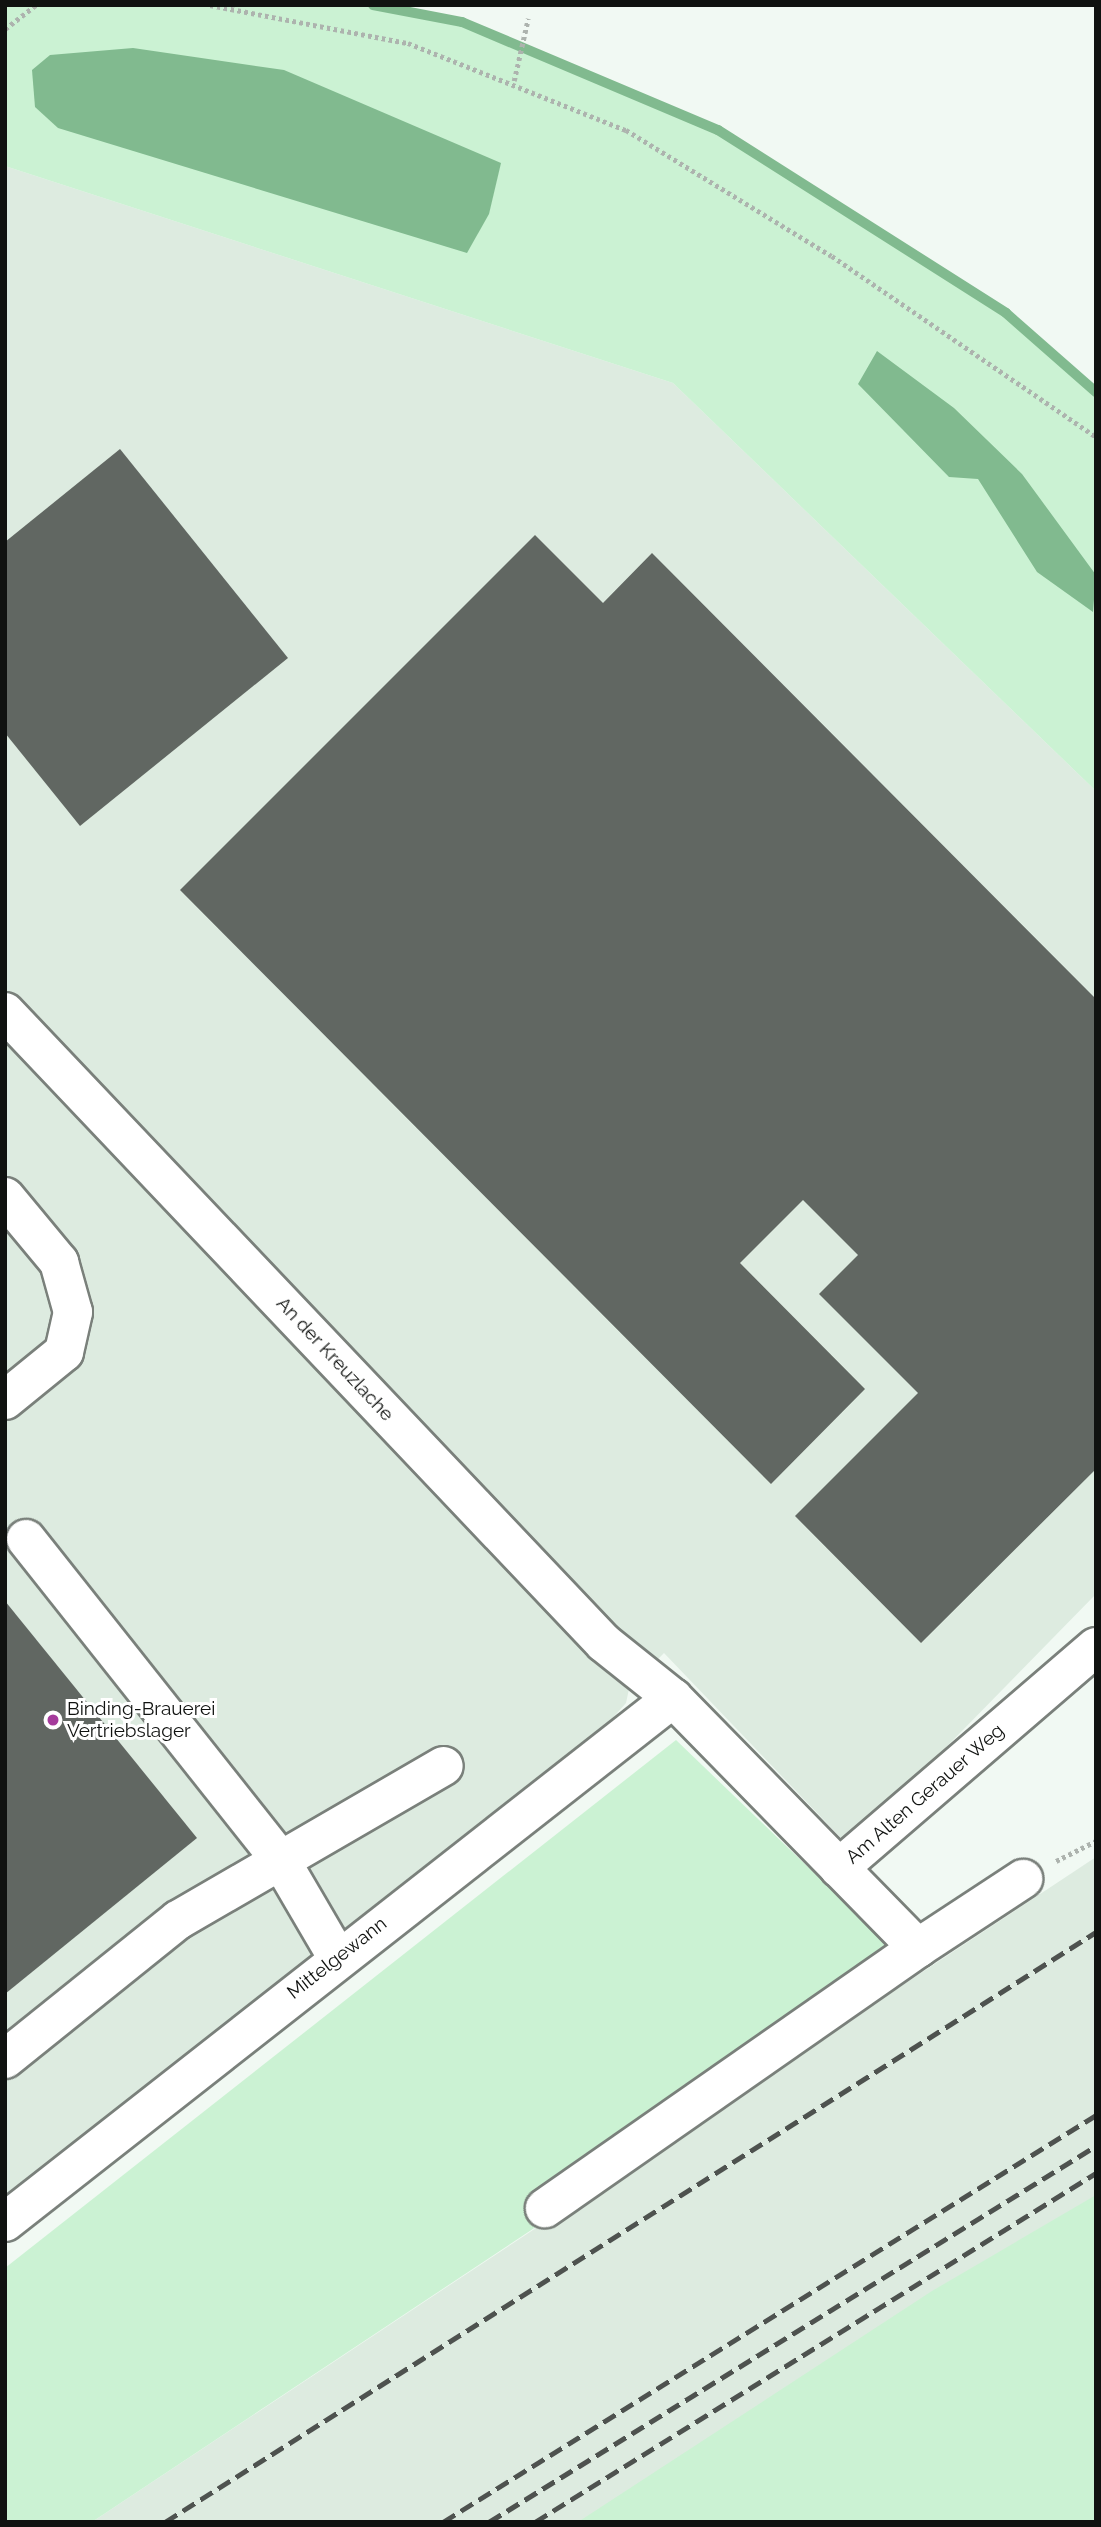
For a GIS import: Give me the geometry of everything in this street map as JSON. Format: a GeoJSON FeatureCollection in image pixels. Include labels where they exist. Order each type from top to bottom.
{"type":"FeatureCollection","features":[{"type":"Feature","properties":{"kind":"street","name":"An der Kreuzlache"},"geometry":{"type":"LineString","coordinates":[[5,1012],[604,1643],[673,1698]]}},
{"type":"Feature","properties":{"kind":"street"},"geometry":{"type":"LineString","coordinates":[[5,1197],[59,1262],[73,1312],[64,1352],[5,1400]]}},
{"type":"Feature","properties":{"kind":"street"},"geometry":{"type":"LineString","coordinates":[[26,1539],[281,1861],[337,1957]]}},
{"type":"Feature","properties":{"kind":"street","name":"Am Alten Gerauer Weg"},"geometry":{"type":"LineString","coordinates":[[673,1698],[839,1868],[1096,1647]]}},
{"type":"Feature","properties":{"kind":"street","name":"Mittelgewann"},"geometry":{"type":"LineString","coordinates":[[5,2222],[337,1957],[673,1698]]}},
{"type":"Feature","properties":{"kind":"street"},"geometry":{"type":"LineString","coordinates":[[5,2059],[178,1920],[444,1766]]}},
{"type":"Feature","properties":{"kind":"street"},"geometry":{"type":"LineString","coordinates":[[839,1868],[918,1948]]}},
{"type":"Feature","properties":{"kind":"street"},"geometry":{"type":"LineString","coordinates":[[545,2208],[918,1948],[1023,1879]]}},
{"type":"Feature","properties":{"kind":"path"},"geometry":{"type":"LineString","coordinates":[[5,29],[36,5]]}},
{"type":"Feature","properties":{"kind":"path"},"geometry":{"type":"LineString","coordinates":[[210,5],[408,43],[514,81],[626,130],[809,242],[1096,438]]}},
{"type":"Feature","properties":{"kind":"path"},"geometry":{"type":"LineString","coordinates":[[514,81],[528,19]]}},
{"type":"Feature","properties":{"kind":"shaded area"},"geometry":{"type":"Polygon","coordinates":[[[5,5],[373,5],[462,22],[718,130],[1006,313],[1096,392],[1096,791],[673,383],[5,166],[5,5]]]}},
{"type":"Feature","properties":{"kind":"shaded area"},"geometry":{"type":"Polygon","coordinates":[[[133,48],[284,70],[501,163],[489,214],[467,253],[58,128],[35,107],[32,70],[50,55],[133,48]]]}},
{"type":"Feature","properties":{"kind":"shaded area"},"geometry":{"type":"Polygon","coordinates":[[[5,166],[673,383],[1096,791],[1096,1594],[866,1829],[841,1838],[664,1653],[629,1689],[626,1703],[609,1722],[5,2199],[5,166]]]}},
{"type":"Feature","properties":{"kind":"shaded area"},"geometry":{"type":"Polygon","coordinates":[[[877,351],[954,408],[1022,474],[1096,575],[1093,612],[1037,572],[978,479],[949,477],[858,384],[877,351]]]}},
{"type":"Feature","properties":{"kind":"shaded area"},"geometry":{"type":"Polygon","coordinates":[[[676,1740],[918,1973],[92,2522],[5,2522],[5,2268],[676,1740]]]}},
{"type":"Feature","properties":{"kind":"shaded area"},"geometry":{"type":"Polygon","coordinates":[[[1096,1857],[1096,2234],[620,2522],[92,2522],[1096,1857]]]}},
{"type":"Feature","properties":{"kind":"shaded area"},"geometry":{"type":"Polygon","coordinates":[[[1096,2195],[1096,2522],[578,2522],[932,2291],[1096,2195]]]}},
{"type":"Feature","properties":{"kind":"building"},"geometry":{"type":"Polygon","coordinates":[[[120,449],[288,658],[80,826],[5,733],[5,542],[120,449]]]}},
{"type":"Feature","properties":{"kind":"building"},"geometry":{"type":"Polygon","coordinates":[[[535,535],[603,603],[652,553],[1096,999],[1096,1469],[921,1643],[795,1516],[918,1393],[819,1294],[858,1255],[803,1200],[740,1263],[865,1389],[771,1484],[180,890],[535,535]]]}},
{"type":"Feature","properties":{"kind":"building","name":"Binding-Brauerei Vertriebslager"},"geometry":{"type":"Polygon","coordinates":[[[5,1601],[197,1838],[5,1994],[5,1601]]]}},
{"type":"Feature","properties":{"kind":"waterway"},"geometry":{"type":"LineString","coordinates":[[373,5],[462,22],[718,130],[1006,313],[1096,392]]}},
{"type":"Feature","properties":{"kind":"railway"},"geometry":{"type":"LineString","coordinates":[[165,2522],[1096,1932]]}},
{"type":"Feature","properties":{"kind":"railway"},"geometry":{"type":"LineString","coordinates":[[443,2522],[1096,2115]]}},
{"type":"Feature","properties":{"kind":"railway"},"geometry":{"type":"LineString","coordinates":[[489,2522],[1096,2146]]}},
{"type":"Feature","properties":{"kind":"railway"},"geometry":{"type":"LineString","coordinates":[[535,2522],[1096,2173]]}},
{"type":"Feature","properties":{"kind":"place","name":"Binding-Brauerei Vertriebslager"},"geometry":{"type":"Point","coordinates":[53,1720]}}]}
